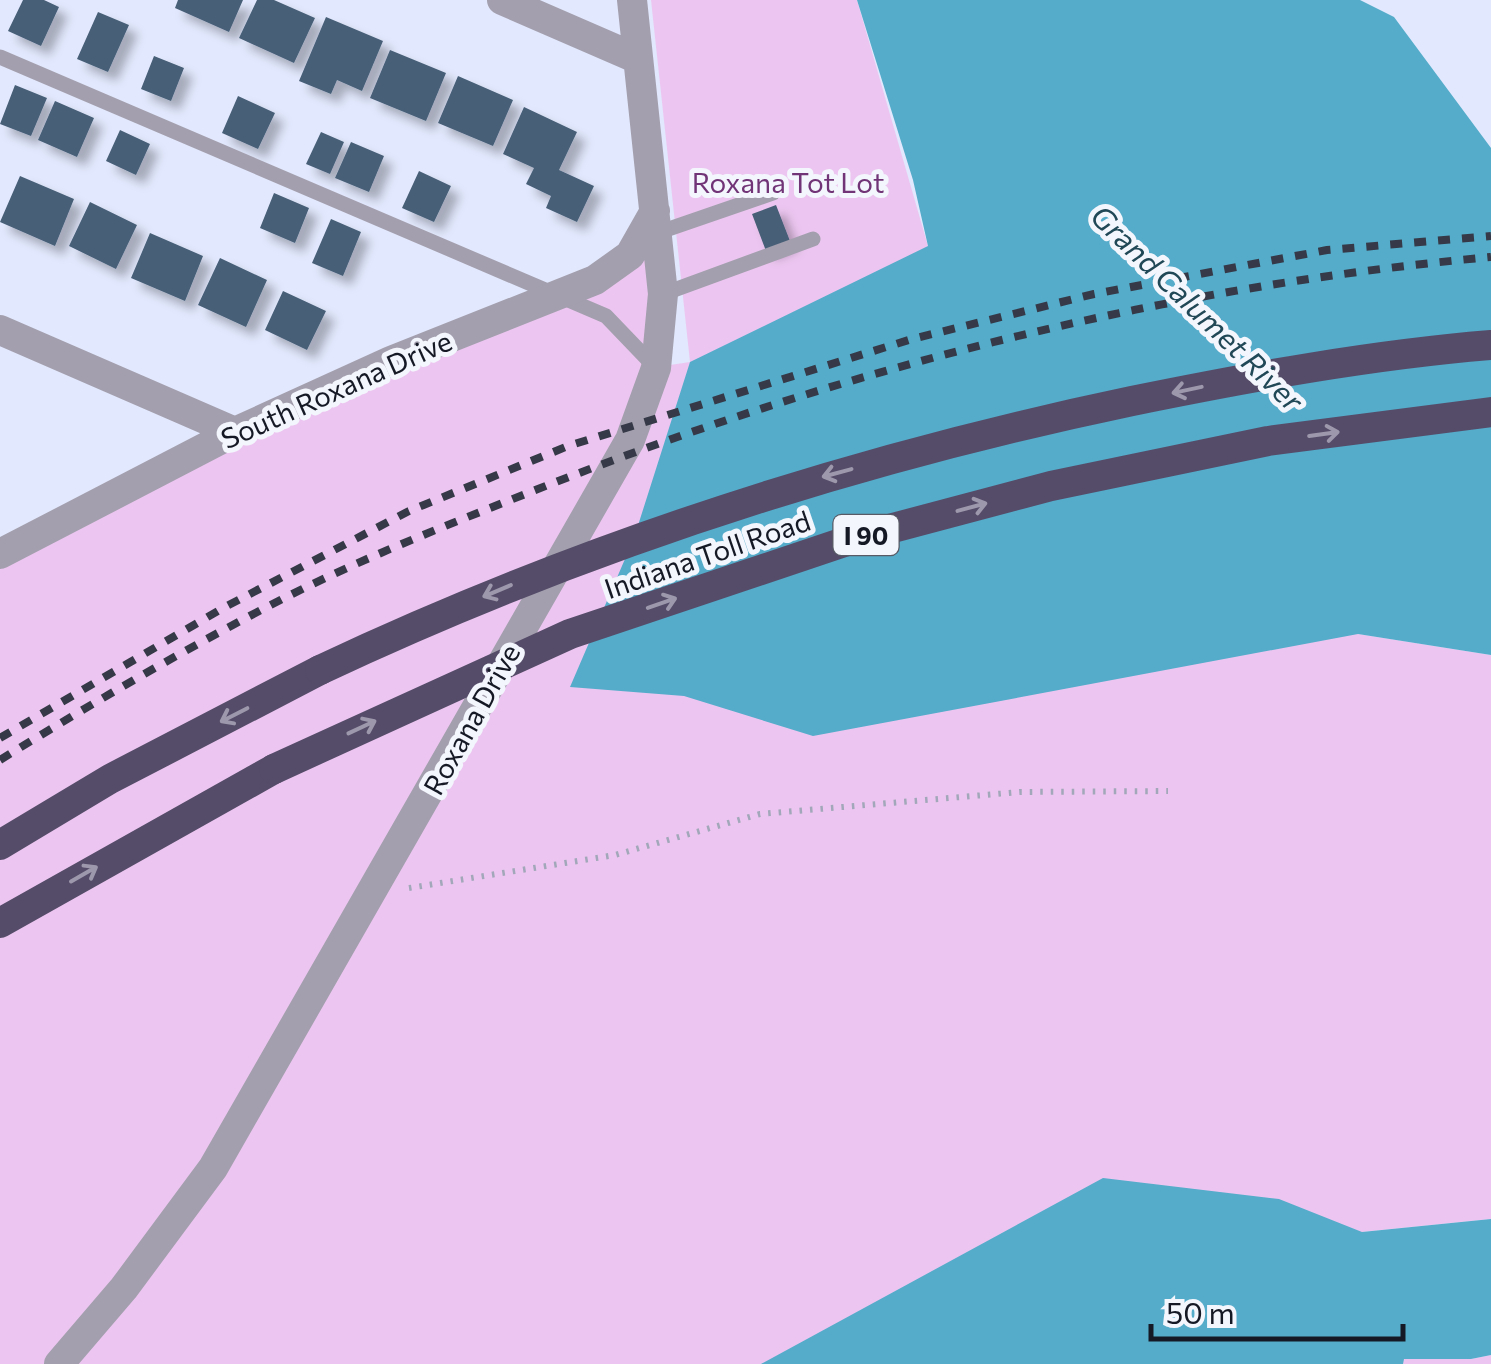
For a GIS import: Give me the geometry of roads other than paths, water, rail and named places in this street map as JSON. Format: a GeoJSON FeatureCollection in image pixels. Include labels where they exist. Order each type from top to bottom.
{"type":"FeatureCollection","features":[{"type":"Feature","properties":{"kind":"highway","name":"Indiana Toll Road"},"geometry":{"type":"LineString","coordinates":[[0,845],[110,780],[320,670],[523,580],[654,530],[830,474],[1023,424],[1250,377],[1491,345]]}},
{"type":"Feature","properties":{"kind":"highway","name":"Indiana Toll Road"},"geometry":{"type":"LineString","coordinates":[[0,923],[274,769],[570,634],[859,537],[1051,486],[1268,442],[1491,412]]}},
{"type":"Feature","properties":{"kind":"street"},"geometry":{"type":"LineString","coordinates":[[502,0],[638,59]]}},
{"type":"Feature","properties":{"kind":"street","name":"Roxana Drive"},"geometry":{"type":"LineString","coordinates":[[60,1364],[124,1288],[213,1168],[630,440],[656,368],[663,294],[632,0]]}},
{"type":"Feature","properties":{"kind":"street","name":"South Roxana Drive"},"geometry":{"type":"LineString","coordinates":[[0,554],[235,432],[391,362],[595,280],[630,255],[656,222]]}},
{"type":"Feature","properties":{"kind":"street"},"geometry":{"type":"LineString","coordinates":[[0,330],[235,432]]}},
{"type":"Feature","properties":{"kind":"lane"},"geometry":{"type":"LineString","coordinates":[[0,57],[556,298],[606,316],[656,368]]}},
{"type":"Feature","properties":{"kind":"lane"},"geometry":{"type":"LineString","coordinates":[[656,222],[772,193]]}},
{"type":"Feature","properties":{"kind":"lane"},"geometry":{"type":"LineString","coordinates":[[663,294],[813,239]]}},
{"type":"Feature","properties":{"kind":"water","name":"Grand Calumet River"},"geometry":{"type":"Polygon","coordinates":[[[857,0],[1360,0],[1394,17],[1491,148],[1491,655],[1358,634],[813,736],[684,696],[570,687],[634,538],[690,362],[928,246],[913,180],[857,0]]]}},
{"type":"Feature","properties":{"kind":"water"},"geometry":{"type":"Polygon","coordinates":[[[1103,1178],[1279,1199],[1362,1232],[1491,1219],[1491,1355],[1471,1359],[1404,1359],[1403,1364],[761,1364],[1103,1178]]]}},
{"type":"Feature","properties":{"kind":"railway"},"geometry":{"type":"LineString","coordinates":[[0,738],[223,608],[409,511],[568,446],[912,339],[1094,294],[1327,250],[1491,236]]}},
{"type":"Feature","properties":{"kind":"railway"},"geometry":{"type":"LineString","coordinates":[[0,760],[163,663],[329,576],[533,491],[766,407],[1004,339],[1124,312],[1246,289],[1491,257]]}},
{"type":"Feature","properties":{"kind":"park label","name":"Roxana Tot Lot"},"geometry":{"type":"Point","coordinates":[788,182]}}]}
